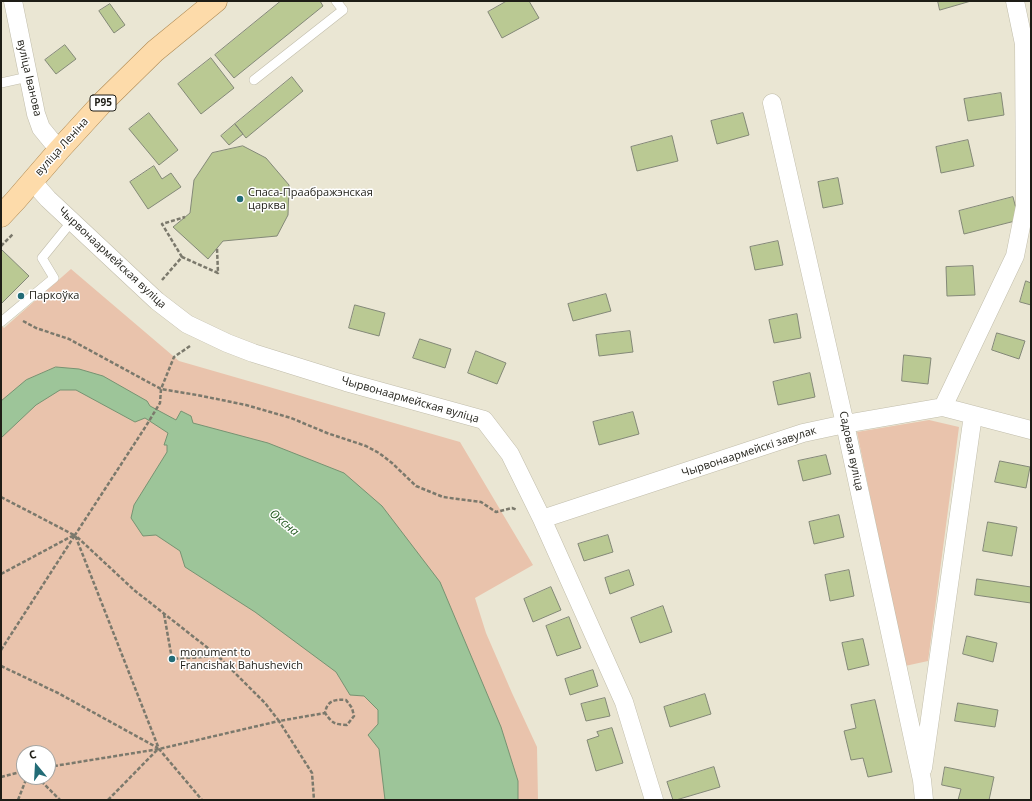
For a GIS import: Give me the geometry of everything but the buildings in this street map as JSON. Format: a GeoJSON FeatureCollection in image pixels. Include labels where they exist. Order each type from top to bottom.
{"type":"FeatureCollection","features":[{"type":"Feature","properties":{"kind":"main road","name":"вуліца Леніна"},"geometry":{"type":"LineString","coordinates":[[1,216],[102,103],[155,52],[216,1]]}},
{"type":"Feature","properties":{"kind":"street","name":"вуліца Іванова"},"geometry":{"type":"LineString","coordinates":[[12,1],[36,114],[41,128],[59,150]]}},
{"type":"Feature","properties":{"kind":"street"},"geometry":{"type":"LineString","coordinates":[[943,407],[1015,256],[1025,206],[1024,44],[1015,1]]}},
{"type":"Feature","properties":{"kind":"street","name":"Садовая вуліца"},"geometry":{"type":"LineString","coordinates":[[772,104],[845,424],[922,780],[924,800]]}},
{"type":"Feature","properties":{"kind":"street","name":"Чырвонаармейская вуліца"},"geometry":{"type":"LineString","coordinates":[[32,181],[48,199],[157,301],[188,324],[227,343],[253,353],[346,382],[484,420],[510,454],[542,519],[624,702],[654,800]]}},
{"type":"Feature","properties":{"kind":"street","name":"Чырвонаармейскі завулак"},"geometry":{"type":"LineString","coordinates":[[542,519],[803,433],[845,424],[943,407],[1031,430]]}},
{"type":"Feature","properties":{"kind":"street"},"geometry":{"type":"LineString","coordinates":[[922,780],[974,415]]}},
{"type":"Feature","properties":{"kind":"lane"},"geometry":{"type":"LineString","coordinates":[[254,80],[343,10],[336,1]]}},
{"type":"Feature","properties":{"kind":"lane"},"geometry":{"type":"LineString","coordinates":[[1,83],[28,77]]}},
{"type":"Feature","properties":{"kind":"lane"},"geometry":{"type":"LineString","coordinates":[[1,322],[54,278],[42,258],[72,221]]}},
{"type":"Feature","properties":{"kind":"path"},"geometry":{"type":"LineString","coordinates":[[185,217],[162,224],[182,257],[218,273],[216,248]]}},
{"type":"Feature","properties":{"kind":"path"},"geometry":{"type":"LineString","coordinates":[[162,280],[182,257]]}},
{"type":"Feature","properties":{"kind":"path"},"geometry":{"type":"LineString","coordinates":[[9,315],[36,328],[69,339],[161,389],[246,405],[291,418],[326,433],[366,446],[392,463],[416,486],[427,491],[444,497],[481,502],[496,512],[512,508],[542,519]]}},
{"type":"Feature","properties":{"kind":"path"},"geometry":{"type":"LineString","coordinates":[[1,650],[160,403],[161,389],[174,357],[209,334]]}},
{"type":"Feature","properties":{"kind":"path"},"geometry":{"type":"LineString","coordinates":[[1,497],[74,535],[134,590],[218,656],[265,703],[279,721],[312,773],[314,800]]}},
{"type":"Feature","properties":{"kind":"path"},"geometry":{"type":"LineString","coordinates":[[1,574],[74,535]]}},
{"type":"Feature","properties":{"kind":"path"},"geometry":{"type":"LineString","coordinates":[[74,535],[159,749],[202,800]]}},
{"type":"Feature","properties":{"kind":"path"},"geometry":{"type":"LineString","coordinates":[[164,613],[172,659],[218,656]]}},
{"type":"Feature","properties":{"kind":"path"},"geometry":{"type":"LineString","coordinates":[[1,666],[58,693],[159,749]]}},
{"type":"Feature","properties":{"kind":"path"},"geometry":{"type":"LineString","coordinates":[[337,699],[346,700],[352,708],[354,716],[347,725],[332,722],[325,713],[329,703],[337,699]]}},
{"type":"Feature","properties":{"kind":"path"},"geometry":{"type":"LineString","coordinates":[[56,766],[159,749],[279,721],[325,713]]}},
{"type":"Feature","properties":{"kind":"path"},"geometry":{"type":"LineString","coordinates":[[108,800],[159,749]]}},
{"type":"Feature","properties":{"kind":"path"},"geometry":{"type":"LineString","coordinates":[[1,777],[16,773]]}},
{"type":"Feature","properties":{"kind":"path"},"geometry":{"type":"LineString","coordinates":[[18,800],[24,785]]}},
{"type":"Feature","properties":{"kind":"path"},"geometry":{"type":"LineString","coordinates":[[46,785],[60,800]]}},
{"type":"Feature","properties":{"kind":"shaded area"},"geometry":{"type":"Polygon","coordinates":[[[71,269],[179,361],[460,442],[533,565],[475,598],[486,633],[537,747],[538,800],[1,800],[1,325],[4,328],[71,269]]]}},
{"type":"Feature","properties":{"kind":"shaded area"},"geometry":{"type":"Polygon","coordinates":[[[929,420],[959,427],[928,661],[905,666],[857,432],[929,420]]]}},
{"type":"Feature","properties":{"kind":"water","name":"Оксна"},"geometry":{"type":"Polygon","coordinates":[[[56,367],[79,369],[103,376],[147,401],[150,406],[176,420],[181,411],[191,416],[193,423],[268,443],[344,473],[382,506],[440,582],[501,727],[518,781],[518,800],[385,800],[379,749],[368,735],[378,724],[378,710],[364,696],[350,695],[336,672],[255,612],[185,567],[180,551],[156,535],[143,536],[131,518],[134,505],[167,452],[167,445],[164,445],[168,433],[145,418],[135,422],[76,390],[60,390],[36,405],[1,438],[1,401],[26,380],[56,367]]]}},
{"type":"Feature","properties":{"kind":"place","name":"Спаса-Праабражэнская царква"},"geometry":{"type":"Point","coordinates":[240,199]}},
{"type":"Feature","properties":{"kind":"place","name":"Паркоўка"},"geometry":{"type":"Point","coordinates":[21,296]}},
{"type":"Feature","properties":{"kind":"place","name":"monument to Francishak Bahushevich"},"geometry":{"type":"Point","coordinates":[172,659]}}]}
